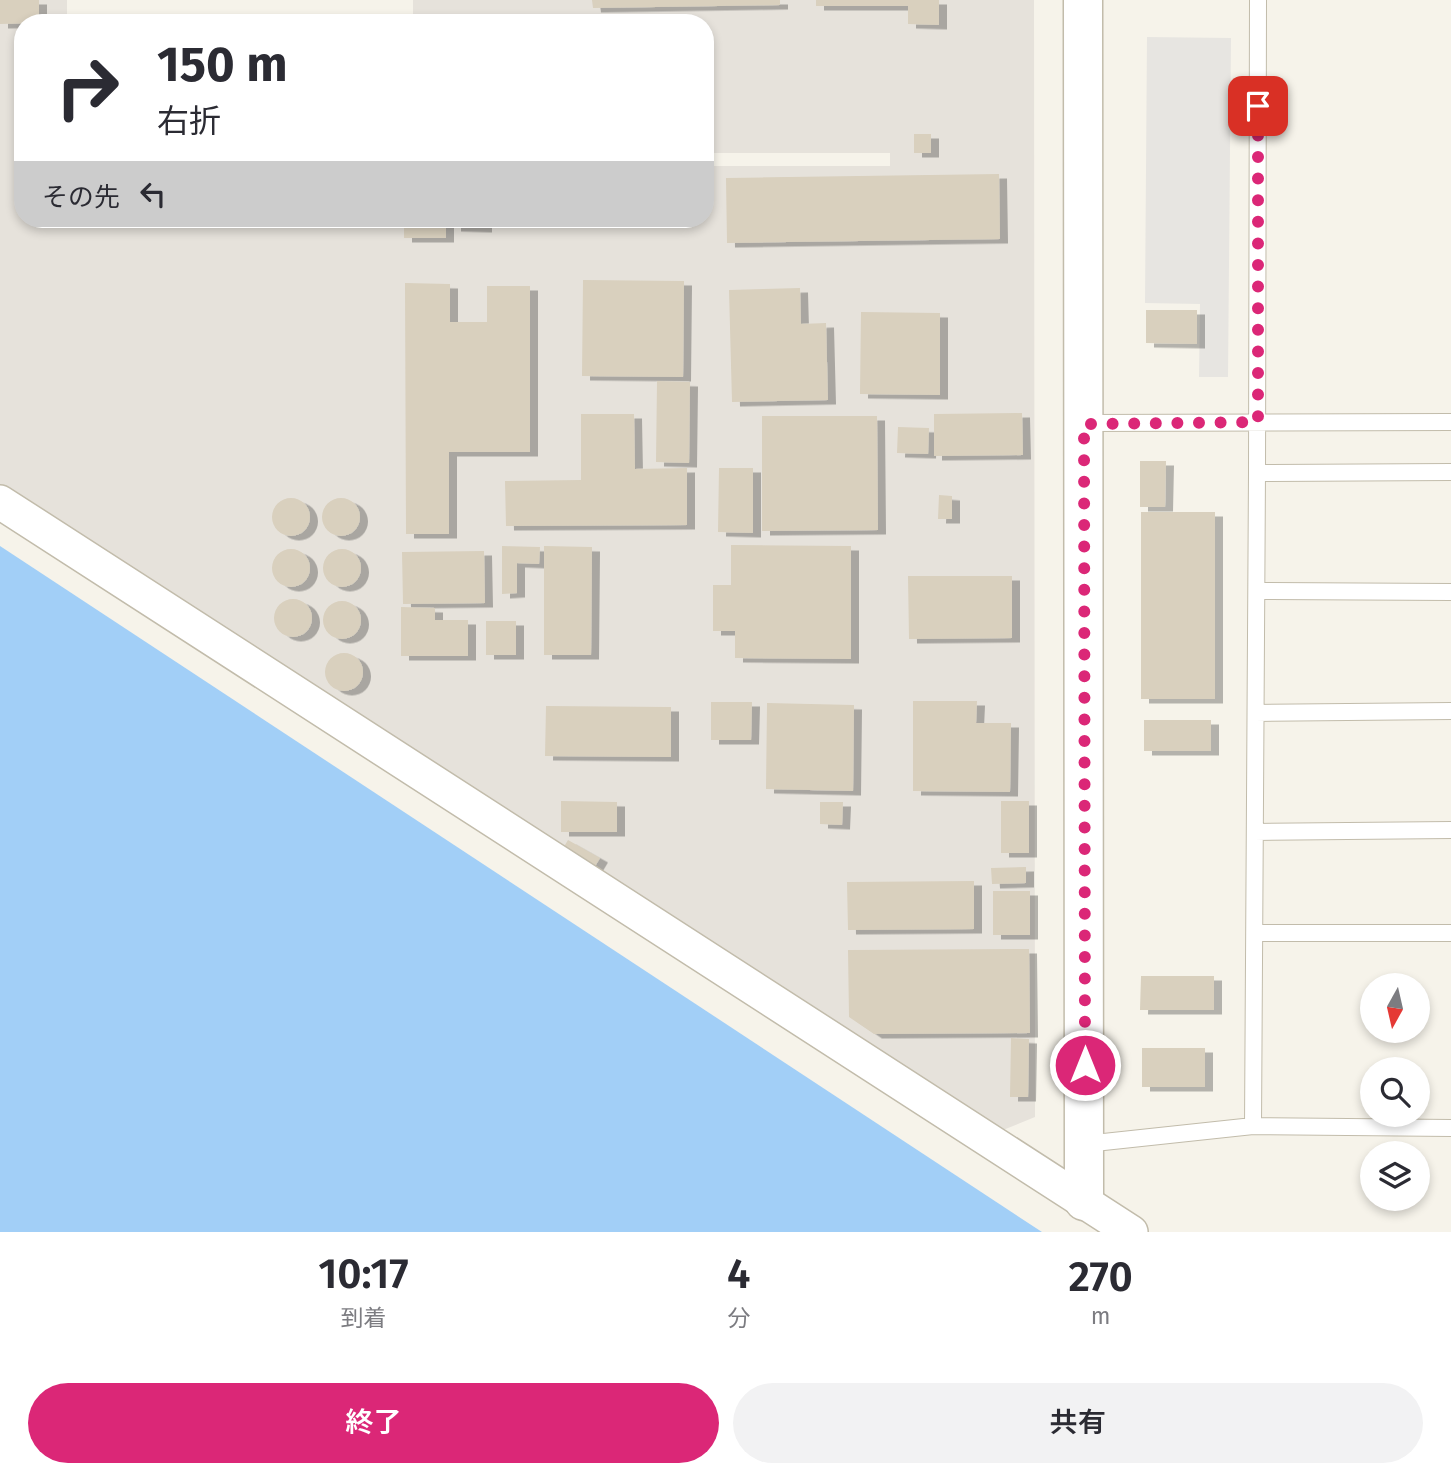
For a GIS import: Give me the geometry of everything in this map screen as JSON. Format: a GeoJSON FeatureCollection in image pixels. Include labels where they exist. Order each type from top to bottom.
{"type":"FeatureCollection","features":[{"type":"Feature","properties":{"kind":"street"},"geometry":{"type":"LineString","coordinates":[[1083,0],[1084,1201]]}},
{"type":"Feature","properties":{"kind":"street"},"geometry":{"type":"LineString","coordinates":[[0,502],[1131,1232]]}},
{"type":"Feature","properties":{"kind":"lane"},"geometry":{"type":"LineString","coordinates":[[1253,1126],[1258,0]]}},
{"type":"Feature","properties":{"kind":"lane"},"geometry":{"type":"LineString","coordinates":[[1084,424],[1451,422]]}},
{"type":"Feature","properties":{"kind":"lane"},"geometry":{"type":"LineString","coordinates":[[1257,473],[1451,472]]}},
{"type":"Feature","properties":{"kind":"lane"},"geometry":{"type":"LineString","coordinates":[[1257,591],[1451,592]]}},
{"type":"Feature","properties":{"kind":"lane"},"geometry":{"type":"LineString","coordinates":[[1256,713],[1451,711]]}},
{"type":"Feature","properties":{"kind":"lane"},"geometry":{"type":"LineString","coordinates":[[1255,832],[1451,830]]}},
{"type":"Feature","properties":{"kind":"lane"},"geometry":{"type":"LineString","coordinates":[[1255,933],[1451,933]]}},
{"type":"Feature","properties":{"kind":"lane"},"geometry":{"type":"LineString","coordinates":[[1085,1144],[1253,1126],[1451,1128]]}},
{"type":"Feature","properties":{"kind":"shaded area"},"geometry":{"type":"Polygon","coordinates":[[[0,0],[67,0],[67,14],[14,14],[14,228],[714,228],[714,166],[890,166],[890,153],[714,153],[714,14],[413,14],[413,0],[1034,0],[1035,1117],[993,1134],[0,490],[0,0]]]}},
{"type":"Feature","properties":{"kind":"shaded area"},"geometry":{"type":"Polygon","coordinates":[[[1147,37],[1231,38],[1228,377],[1199,377],[1200,304],[1145,303],[1147,37]]]}},
{"type":"Feature","properties":{"kind":"water"},"geometry":{"type":"Polygon","coordinates":[[[0,546],[1042,1232],[0,1232],[0,546]]]}},
{"type":"Feature","properties":{"kind":"building"},"geometry":{"type":"Polygon","coordinates":[[[0,0],[39,0],[39,14],[14,14],[14,24],[0,24],[0,0]]]}},
{"type":"Feature","properties":{"kind":"building"},"geometry":{"type":"Polygon","coordinates":[[[592,0],[780,0],[780,5],[593,8],[592,0]]]}},
{"type":"Feature","properties":{"kind":"building"},"geometry":{"type":"Polygon","coordinates":[[[816,0],[939,0],[939,25],[908,24],[908,6],[816,6],[816,0]]]}},
{"type":"Feature","properties":{"kind":"building"},"geometry":{"type":"Polygon","coordinates":[[[914,134],[931,134],[931,153],[914,153],[914,134]]]}},
{"type":"Feature","properties":{"kind":"building"},"geometry":{"type":"Polygon","coordinates":[[[999,174],[1000,239],[727,243],[726,178],[999,174]]]}},
{"type":"Feature","properties":{"kind":"building"},"geometry":{"type":"Polygon","coordinates":[[[404,228],[446,228],[446,238],[404,238],[404,228]]]}},
{"type":"Feature","properties":{"kind":"building"},"geometry":{"type":"Polygon","coordinates":[[[583,280],[684,281],[683,377],[582,376],[583,280]]]}},
{"type":"Feature","properties":{"kind":"building"},"geometry":{"type":"Polygon","coordinates":[[[405,283],[450,284],[450,322],[487,322],[487,286],[530,286],[530,452],[449,452],[449,534],[406,534],[405,283]]]}},
{"type":"Feature","properties":{"kind":"building"},"geometry":{"type":"Polygon","coordinates":[[[800,288],[801,324],[826,323],[828,400],[732,402],[729,290],[800,288]]]}},
{"type":"Feature","properties":{"kind":"building"},"geometry":{"type":"Polygon","coordinates":[[[1146,310],[1197,310],[1197,344],[1146,343],[1146,310]]]}},
{"type":"Feature","properties":{"kind":"building"},"geometry":{"type":"Polygon","coordinates":[[[861,312],[940,313],[940,395],[860,394],[861,312]]]}},
{"type":"Feature","properties":{"kind":"building"},"geometry":{"type":"Polygon","coordinates":[[[657,381],[690,382],[689,463],[656,462],[657,381]]]}},
{"type":"Feature","properties":{"kind":"building"},"geometry":{"type":"Polygon","coordinates":[[[1022,413],[1023,455],[934,456],[934,414],[1022,413]]]}},
{"type":"Feature","properties":{"kind":"building"},"geometry":{"type":"Polygon","coordinates":[[[581,414],[634,414],[635,469],[687,468],[687,525],[506,526],[505,481],[581,480],[581,414]]]}},
{"type":"Feature","properties":{"kind":"building"},"geometry":{"type":"Polygon","coordinates":[[[762,416],[877,416],[878,530],[762,531],[762,416]]]}},
{"type":"Feature","properties":{"kind":"building"},"geometry":{"type":"Polygon","coordinates":[[[898,427],[929,428],[928,454],[897,453],[898,427]]]}},
{"type":"Feature","properties":{"kind":"building"},"geometry":{"type":"Polygon","coordinates":[[[1140,461],[1166,461],[1165,507],[1140,507],[1140,461]]]}},
{"type":"Feature","properties":{"kind":"building"},"geometry":{"type":"Polygon","coordinates":[[[719,468],[753,468],[753,533],[718,532],[719,468]]]}},
{"type":"Feature","properties":{"kind":"building"},"geometry":{"type":"Polygon","coordinates":[[[939,495],[952,496],[952,519],[938,519],[939,495]]]}},
{"type":"Feature","properties":{"kind":"building"},"geometry":{"type":"Polygon","coordinates":[[[291,498],[304,504],[310,517],[304,530],[291,536],[278,530],[272,517],[278,504],[291,498]]]}},
{"type":"Feature","properties":{"kind":"building"},"geometry":{"type":"Polygon","coordinates":[[[341,498],[354,504],[360,517],[354,530],[341,536],[328,530],[322,517],[328,504],[341,498]]]}},
{"type":"Feature","properties":{"kind":"building"},"geometry":{"type":"Polygon","coordinates":[[[1141,512],[1215,512],[1215,699],[1141,699],[1141,512]]]}},
{"type":"Feature","properties":{"kind":"building"},"geometry":{"type":"Polygon","coordinates":[[[731,545],[851,546],[851,659],[735,658],[735,631],[713,631],[713,585],[731,585],[731,545]]]}},
{"type":"Feature","properties":{"kind":"building"},"geometry":{"type":"Polygon","coordinates":[[[502,546],[540,547],[539,564],[517,563],[517,593],[502,594],[502,546]]]}},
{"type":"Feature","properties":{"kind":"building"},"geometry":{"type":"Polygon","coordinates":[[[544,546],[592,547],[591,655],[544,655],[544,546]]]}},
{"type":"Feature","properties":{"kind":"building"},"geometry":{"type":"Polygon","coordinates":[[[291,549],[304,555],[310,568],[304,581],[291,587],[278,581],[272,568],[278,555],[291,549]]]}},
{"type":"Feature","properties":{"kind":"building"},"geometry":{"type":"Polygon","coordinates":[[[342,549],[355,555],[361,568],[355,581],[342,587],[329,581],[323,568],[329,555],[342,549]]]}},
{"type":"Feature","properties":{"kind":"building"},"geometry":{"type":"Polygon","coordinates":[[[484,551],[485,603],[403,604],[402,552],[484,551]]]}},
{"type":"Feature","properties":{"kind":"building"},"geometry":{"type":"Polygon","coordinates":[[[908,576],[1012,576],[1012,638],[909,639],[908,576]]]}},
{"type":"Feature","properties":{"kind":"building"},"geometry":{"type":"Polygon","coordinates":[[[293,599],[306,605],[312,618],[306,631],[293,637],[280,631],[274,618],[280,605],[293,599]]]}},
{"type":"Feature","properties":{"kind":"building"},"geometry":{"type":"Polygon","coordinates":[[[342,601],[355,607],[361,620],[355,633],[342,639],[329,633],[323,620],[329,607],[342,601]]]}},
{"type":"Feature","properties":{"kind":"building"},"geometry":{"type":"Polygon","coordinates":[[[401,607],[435,608],[435,620],[468,620],[468,656],[401,656],[401,607]]]}},
{"type":"Feature","properties":{"kind":"building"},"geometry":{"type":"Polygon","coordinates":[[[486,621],[516,621],[516,655],[486,655],[486,621]]]}},
{"type":"Feature","properties":{"kind":"building"},"geometry":{"type":"Polygon","coordinates":[[[344,653],[357,659],[363,672],[357,685],[344,691],[331,685],[325,672],[331,659],[344,653]]]}},
{"type":"Feature","properties":{"kind":"building"},"geometry":{"type":"Polygon","coordinates":[[[913,701],[977,701],[976,723],[1011,723],[1010,792],[913,791],[913,701]]]}},
{"type":"Feature","properties":{"kind":"building"},"geometry":{"type":"Polygon","coordinates":[[[711,702],[752,702],[751,740],[711,740],[711,702]]]}},
{"type":"Feature","properties":{"kind":"building"},"geometry":{"type":"Polygon","coordinates":[[[767,703],[854,705],[853,791],[766,789],[767,703]]]}},
{"type":"Feature","properties":{"kind":"building"},"geometry":{"type":"Polygon","coordinates":[[[546,706],[671,707],[671,757],[545,756],[546,706]]]}},
{"type":"Feature","properties":{"kind":"building"},"geometry":{"type":"Polygon","coordinates":[[[1144,720],[1211,720],[1211,751],[1144,751],[1144,720]]]}},
{"type":"Feature","properties":{"kind":"building"},"geometry":{"type":"Polygon","coordinates":[[[561,801],[617,802],[617,832],[561,832],[561,801]]]}},
{"type":"Feature","properties":{"kind":"building"},"geometry":{"type":"Polygon","coordinates":[[[1001,801],[1029,801],[1029,853],[1001,853],[1001,801]]]}},
{"type":"Feature","properties":{"kind":"building"},"geometry":{"type":"Polygon","coordinates":[[[820,802],[843,802],[842,825],[820,824],[820,802]]]}},
{"type":"Feature","properties":{"kind":"building"},"geometry":{"type":"Polygon","coordinates":[[[568,840],[600,858],[594,868],[562,850],[568,840]]]}},
{"type":"Feature","properties":{"kind":"building"},"geometry":{"type":"Polygon","coordinates":[[[1026,867],[1026,883],[992,884],[991,868],[1026,867]]]}},
{"type":"Feature","properties":{"kind":"building"},"geometry":{"type":"Polygon","coordinates":[[[974,881],[974,929],[848,930],[847,882],[974,881]]]}},
{"type":"Feature","properties":{"kind":"building"},"geometry":{"type":"Polygon","coordinates":[[[993,891],[1030,891],[1030,935],[993,935],[993,891]]]}},
{"type":"Feature","properties":{"kind":"building"},"geometry":{"type":"Polygon","coordinates":[[[1029,949],[1030,1033],[874,1034],[849,1017],[848,950],[1029,949]]]}},
{"type":"Feature","properties":{"kind":"building"},"geometry":{"type":"Polygon","coordinates":[[[1141,976],[1214,976],[1214,1010],[1140,1010],[1141,976]]]}},
{"type":"Feature","properties":{"kind":"building"},"geometry":{"type":"Polygon","coordinates":[[[1011,1038],[1029,1039],[1028,1097],[1010,1097],[1011,1038]]]}},
{"type":"Feature","properties":{"kind":"building"},"geometry":{"type":"Polygon","coordinates":[[[1142,1048],[1205,1048],[1205,1087],[1142,1087],[1142,1048]]]}},
{"type":"Feature","properties":{"kind":"route"},"geometry":{"type":"LineString","coordinates":[[1085,1065],[1084,424],[1258,422],[1258,106]]}}]}
